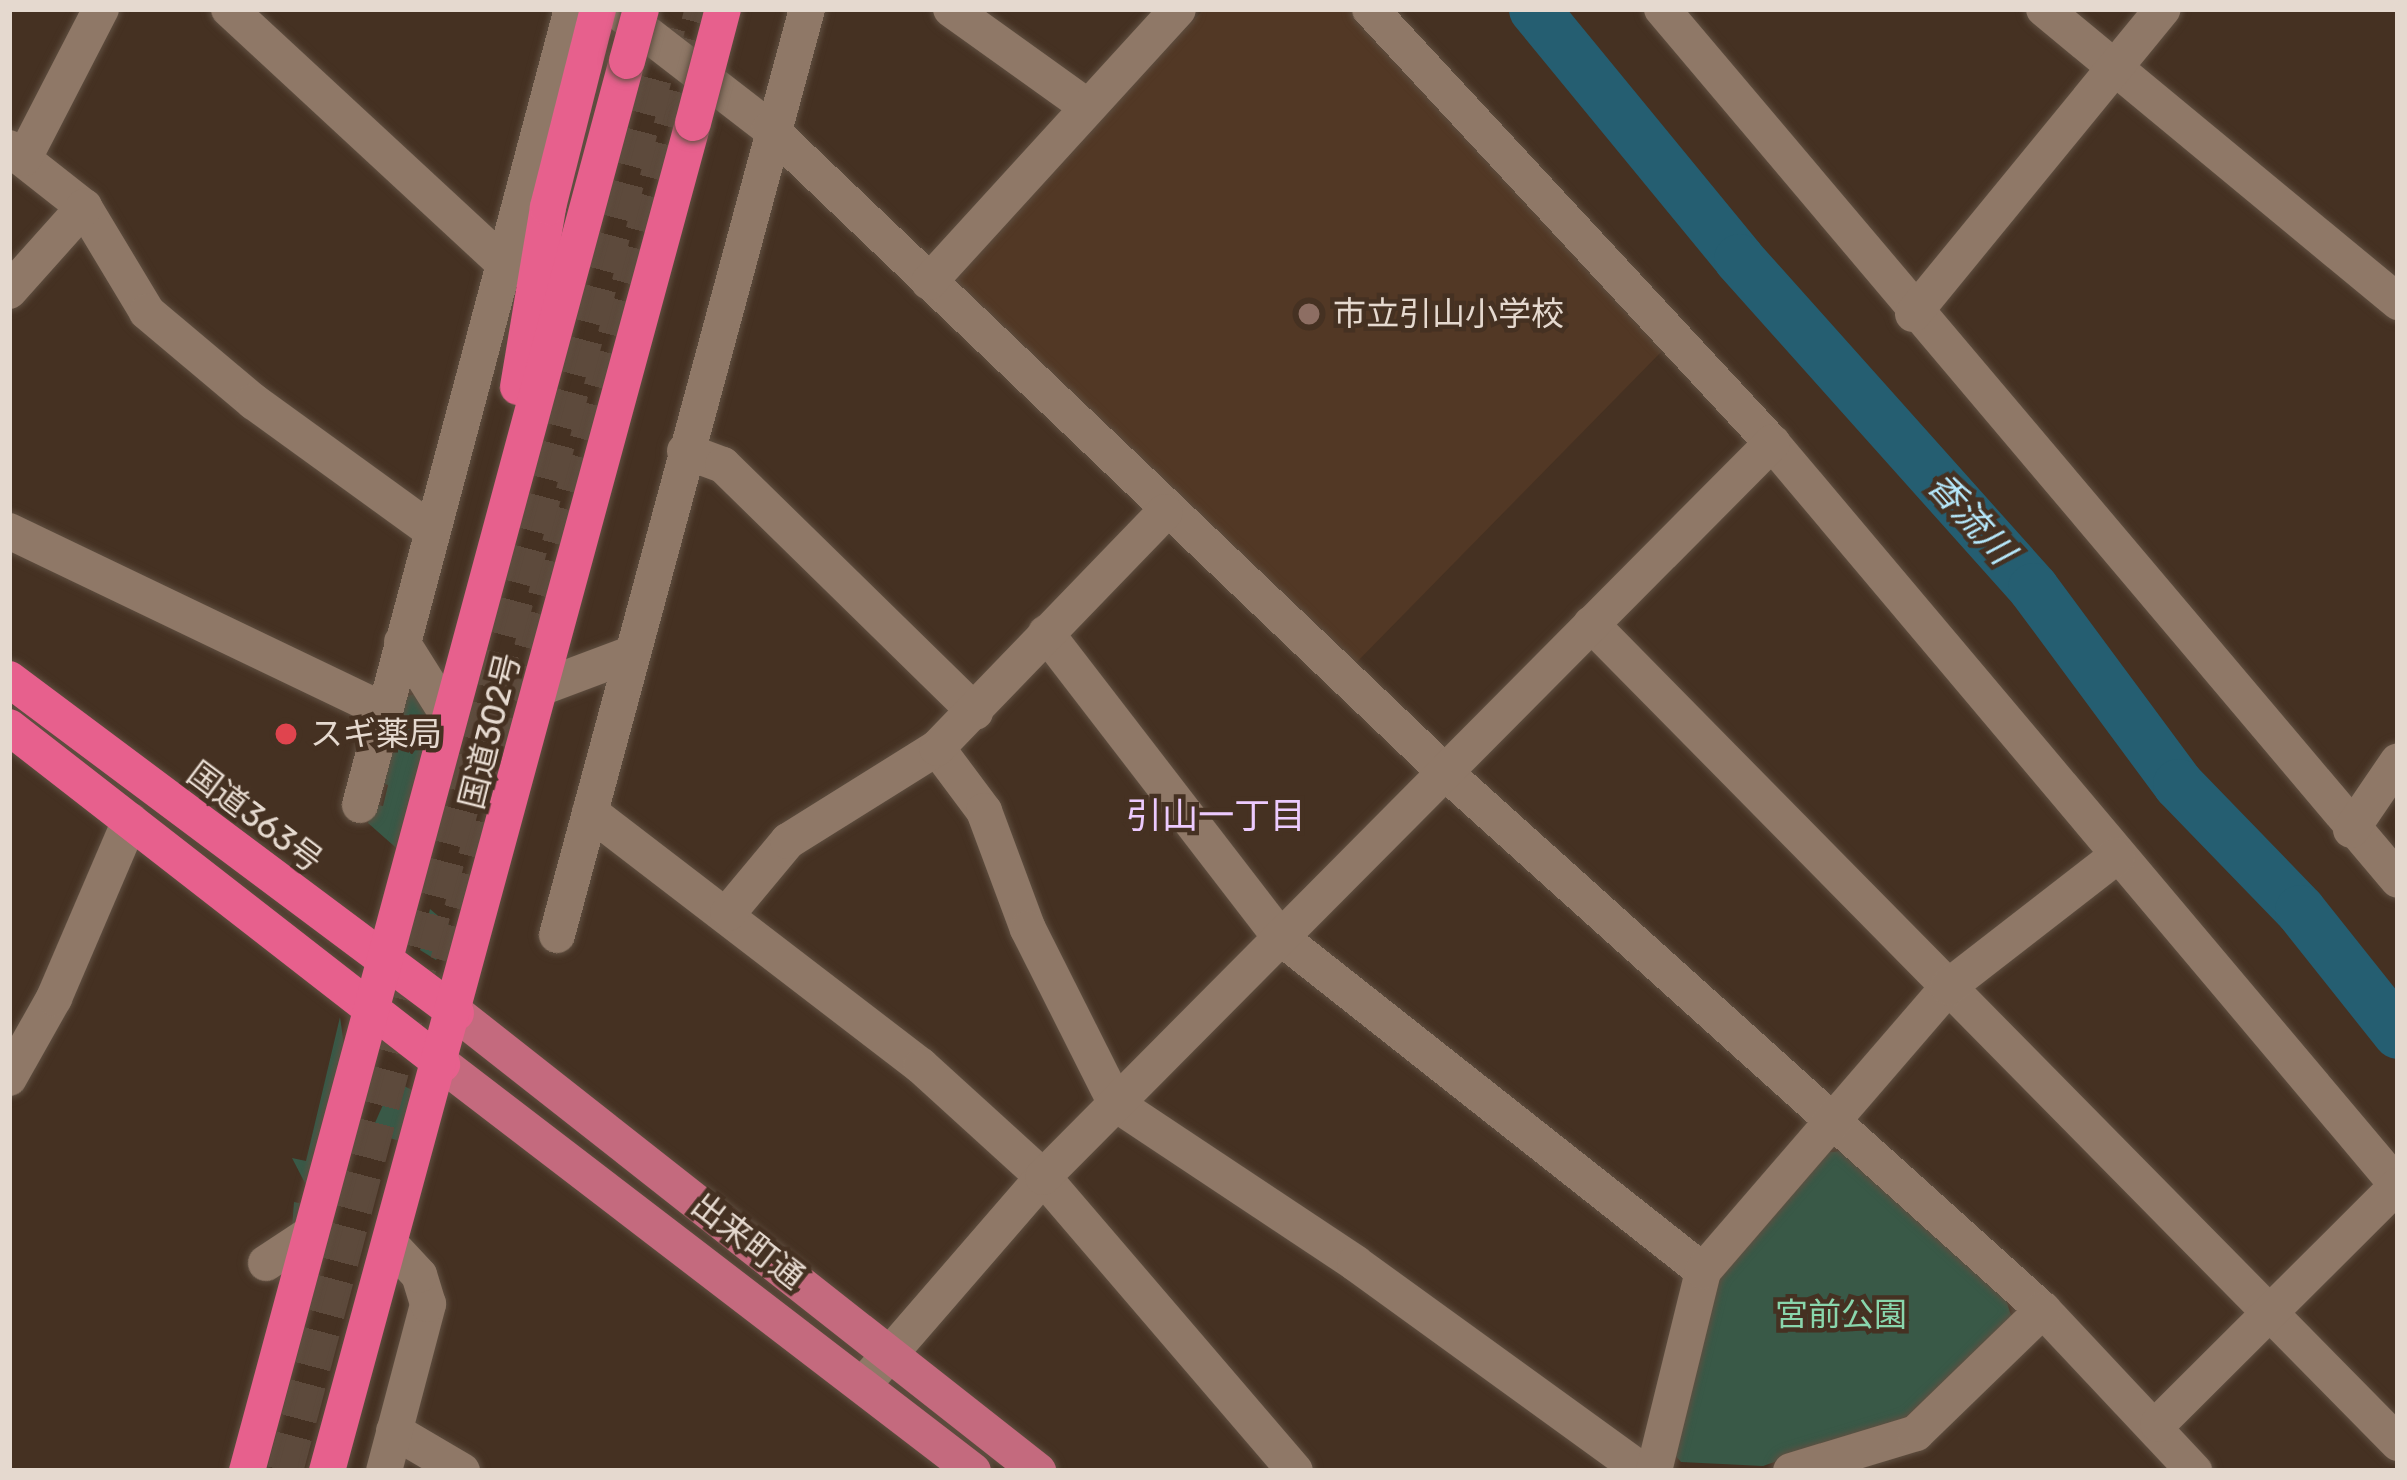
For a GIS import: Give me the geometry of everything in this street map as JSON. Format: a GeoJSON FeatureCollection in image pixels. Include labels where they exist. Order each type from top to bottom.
{"type":"FeatureCollection","features":[{"type":"Feature","properties":{"kind":"highway","name":"国道302号"},"geometry":{"type":"LineString","coordinates":[[247,1471],[380,960],[641,9]]}},
{"type":"Feature","properties":{"kind":"highway","name":"国道302号"},"geometry":{"type":"LineString","coordinates":[[327,1471],[442,1064],[723,9]]}},
{"type":"Feature","properties":{"kind":"highway"},"geometry":{"type":"LineString","coordinates":[[710,57],[740,9]]}},
{"type":"Feature","properties":{"kind":"highway"},"geometry":{"type":"LineString","coordinates":[[492,560],[548,207],[594,14]]}},
{"type":"Feature","properties":{"kind":"highway","name":"国道363号"},"geometry":{"type":"LineString","coordinates":[[9,679],[455,1013]]}},
{"type":"Feature","properties":{"kind":"highway"},"geometry":{"type":"LineString","coordinates":[[9,727],[442,1064]]}},
{"type":"Feature","properties":{"kind":"main road","name":"出来町通"},"geometry":{"type":"LineString","coordinates":[[455,1013],[1038,1471]]}},
{"type":"Feature","properties":{"kind":"main road","name":"出来町通"},"geometry":{"type":"LineString","coordinates":[[442,1064],[973,1471]]}},
{"type":"Feature","properties":{"kind":"street"},"geometry":{"type":"LineString","coordinates":[[101,9],[16,153],[84,207],[148,312],[254,402],[428,528]]}},
{"type":"Feature","properties":{"kind":"street"},"geometry":{"type":"LineString","coordinates":[[229,9],[501,261]]}},
{"type":"Feature","properties":{"kind":"street"},"geometry":{"type":"LineString","coordinates":[[557,935],[770,129],[806,9]]}},
{"type":"Feature","properties":{"kind":"street"},"geometry":{"type":"LineString","coordinates":[[951,9],[1088,107]]}},
{"type":"Feature","properties":{"kind":"street"},"geometry":{"type":"LineString","coordinates":[[929,282],[1178,9]]}},
{"type":"Feature","properties":{"kind":"street"},"geometry":{"type":"LineString","coordinates":[[1370,9],[1772,443],[2397,1186],[2158,1424]]}},
{"type":"Feature","properties":{"kind":"street"},"geometry":{"type":"LineString","coordinates":[[1662,9],[1912,314],[2398,880]]}},
{"type":"Feature","properties":{"kind":"street"},"geometry":{"type":"LineString","coordinates":[[2044,9],[2398,302]]}},
{"type":"Feature","properties":{"kind":"street"},"geometry":{"type":"LineString","coordinates":[[1912,314],[2163,9]]}},
{"type":"Feature","properties":{"kind":"street"},"geometry":{"type":"LineString","coordinates":[[367,796],[428,528],[501,261],[594,14],[770,129],[1165,512],[1831,1123],[2043,1310],[2158,1424],[2194,1471]]}},
{"type":"Feature","properties":{"kind":"street"},"geometry":{"type":"LineString","coordinates":[[9,291],[84,207]]}},
{"type":"Feature","properties":{"kind":"street"},"geometry":{"type":"LineString","coordinates":[[862,1385],[1043,1177],[1772,443]]}},
{"type":"Feature","properties":{"kind":"street"},"geometry":{"type":"LineString","coordinates":[[686,451],[723,465],[975,712]]}},
{"type":"Feature","properties":{"kind":"street"},"geometry":{"type":"LineString","coordinates":[[728,913],[788,841],[937,748],[1165,512]]}},
{"type":"Feature","properties":{"kind":"street"},"geometry":{"type":"LineString","coordinates":[[9,531],[383,710]]}},
{"type":"Feature","properties":{"kind":"street"},"geometry":{"type":"LineString","coordinates":[[1591,624],[2398,1443]]}},
{"type":"Feature","properties":{"kind":"street"},"geometry":{"type":"LineString","coordinates":[[1046,633],[1280,937],[1703,1271]]}},
{"type":"Feature","properties":{"kind":"street"},"geometry":{"type":"LineString","coordinates":[[402,642],[449,717]]}},
{"type":"Feature","properties":{"kind":"street"},"geometry":{"type":"LineString","coordinates":[[540,688],[632,654]]}},
{"type":"Feature","properties":{"kind":"street"},"geometry":{"type":"LineString","coordinates":[[937,748],[984,811],[1028,929],[1116,1104],[1355,1263],[1642,1471]]}},
{"type":"Feature","properties":{"kind":"street"},"geometry":{"type":"LineString","coordinates":[[2351,830],[2398,761]]}},
{"type":"Feature","properties":{"kind":"street"},"geometry":{"type":"LineString","coordinates":[[590,812],[728,913],[921,1066],[1043,1177],[1294,1471]]}},
{"type":"Feature","properties":{"kind":"street"},"geometry":{"type":"LineString","coordinates":[[10,1073],[54,998],[130,820]]}},
{"type":"Feature","properties":{"kind":"street"},"geometry":{"type":"LineString","coordinates":[[1654,1471],[1703,1271],[1948,987],[2117,856]]}},
{"type":"Feature","properties":{"kind":"street"},"geometry":{"type":"LineString","coordinates":[[266,1263],[310,1234]]}},
{"type":"Feature","properties":{"kind":"street"},"geometry":{"type":"LineString","coordinates":[[384,1471],[428,1304],[419,1275],[392,1246]]}},
{"type":"Feature","properties":{"kind":"street"},"geometry":{"type":"LineString","coordinates":[[1791,1471],[1916,1432],[2043,1310]]}},
{"type":"Feature","properties":{"kind":"street"},"geometry":{"type":"LineString","coordinates":[[394,1431],[462,1471]]}},
{"type":"Feature","properties":{"kind":"shaded area","name":"市立引山小学校"},"geometry":{"type":"Polygon","coordinates":[[[1204,9],[1354,9],[1666,347],[1352,667],[949,282],[1204,9]]]}},
{"type":"Feature","properties":{"kind":"green space"},"geometry":{"type":"Polygon","coordinates":[[[415,694],[437,719],[403,854],[368,823],[372,804],[383,806],[388,785],[379,782],[407,696],[415,694]]]}},
{"type":"Feature","properties":{"kind":"green space"},"geometry":{"type":"Polygon","coordinates":[[[430,909],[455,930],[436,960],[420,950],[430,909]]]}},
{"type":"Feature","properties":{"kind":"green space"},"geometry":{"type":"Polygon","coordinates":[[[340,1017],[346,1059],[306,1220],[292,1229],[294,1202],[303,1204],[307,1187],[292,1158],[306,1161],[340,1017]]]}},
{"type":"Feature","properties":{"kind":"green space"},"geometry":{"type":"Polygon","coordinates":[[[404,1086],[412,1090],[412,1145],[371,1132],[389,1091],[404,1086]]]}},
{"type":"Feature","properties":{"kind":"green space","name":"宮前公園"},"geometry":{"type":"Polygon","coordinates":[[[1841,1151],[2006,1299],[2012,1319],[1904,1419],[1763,1466],[1681,1462],[1672,1452],[1716,1274],[1822,1153],[1841,1151]]]}},
{"type":"Feature","properties":{"kind":"waterway","name":"香流川"},"geometry":{"type":"LineString","coordinates":[[1534,9],[1739,259],[2033,588],[2178,784],[2300,910],[2398,1033]]}},
{"type":"Feature","properties":{"kind":"tunnel"},"geometry":{"type":"LineString","coordinates":[[285,1471],[672,9]]}},
{"type":"Feature","properties":{"kind":"tunnel"},"geometry":{"type":"LineString","coordinates":[[448,962],[703,9]]}},
{"type":"Feature","properties":{"kind":"place","name":"市立引山小学校"},"geometry":{"type":"Point","coordinates":[1309,314]}},
{"type":"Feature","properties":{"kind":"place","name":"スギ薬局"},"geometry":{"type":"Point","coordinates":[286,734]}},
{"type":"Feature","properties":{"kind":"district","name":"引山一丁目"},"geometry":{"type":"Point","coordinates":[1216,816]}}]}
